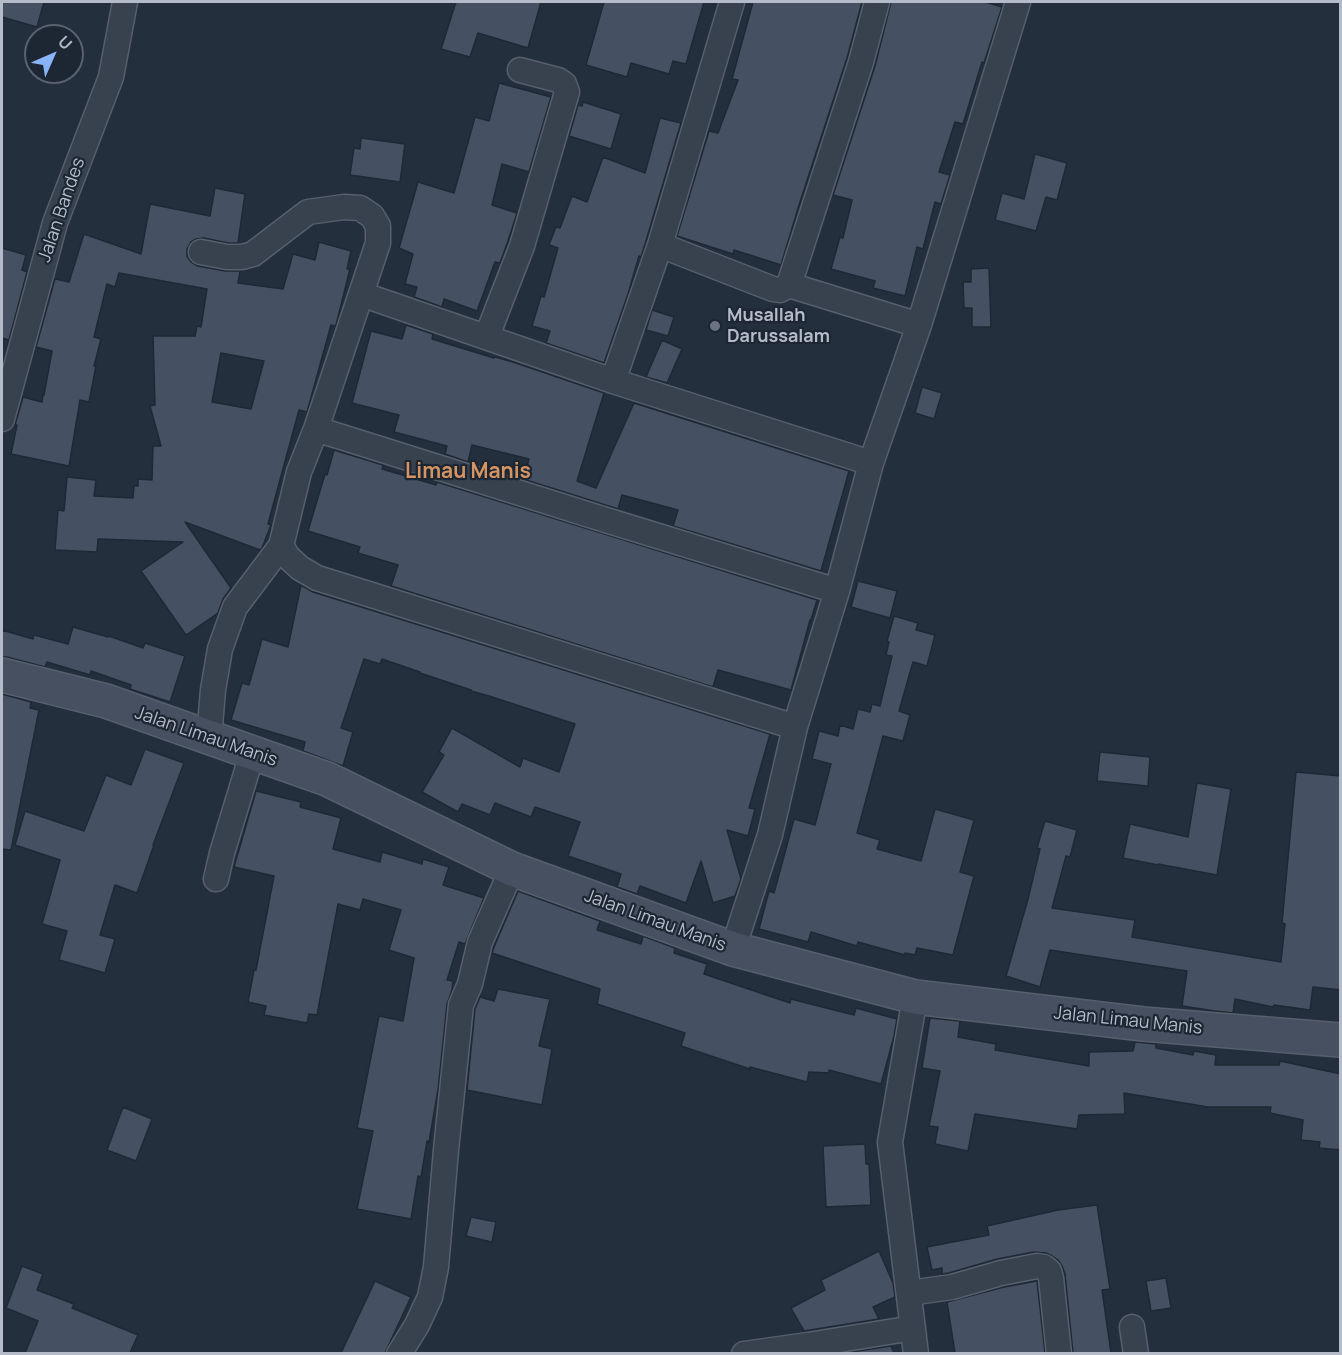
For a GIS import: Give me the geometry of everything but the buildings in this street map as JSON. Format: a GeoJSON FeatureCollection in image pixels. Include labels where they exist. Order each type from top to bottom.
{"type":"FeatureCollection","features":[{"type":"Feature","properties":{"kind":"street","name":"Jalan Bandes"},"geometry":{"type":"LineString","coordinates":[[2,419],[55,223],[111,77],[125,2]]}},
{"type":"Feature","properties":{"kind":"street"},"geometry":{"type":"LineString","coordinates":[[613,381],[660,245],[732,2]]}},
{"type":"Feature","properties":{"kind":"street"},"geometry":{"type":"LineString","coordinates":[[660,245],[773,289],[780,290],[789,285],[861,62],[877,2]]}},
{"type":"Feature","properties":{"kind":"street"},"geometry":{"type":"LineString","coordinates":[[733,949],[770,835],[795,727],[837,591],[871,463],[919,325],[1018,2]]}},
{"type":"Feature","properties":{"kind":"street"},"geometry":{"type":"LineString","coordinates":[[487,336],[522,246],[567,93],[564,84],[558,80],[520,70]]}},
{"type":"Feature","properties":{"kind":"street"},"geometry":{"type":"LineString","coordinates":[[201,252],[226,257],[243,257],[253,254],[308,212],[344,207],[360,208],[372,216],[378,226],[378,243],[316,429],[299,472],[281,546],[235,608],[220,649],[213,690],[209,738]]}},
{"type":"Feature","properties":{"kind":"street"},"geometry":{"type":"LineString","coordinates":[[789,285],[919,325]]}},
{"type":"Feature","properties":{"kind":"street"},"geometry":{"type":"LineString","coordinates":[[361,294],[613,381],[871,463]]}},
{"type":"Feature","properties":{"kind":"street"},"geometry":{"type":"LineString","coordinates":[[316,429],[837,591]]}},
{"type":"Feature","properties":{"kind":"street"},"geometry":{"type":"LineString","coordinates":[[281,546],[288,557],[300,568],[317,578],[795,727]]}},
{"type":"Feature","properties":{"kind":"street","name":"Jalan Limau Manis"},"geometry":{"type":"LineString","coordinates":[[2,675],[106,701],[327,779],[512,869],[733,949],[915,997],[1143,1024],[1341,1040]]}},
{"type":"Feature","properties":{"kind":"street"},"geometry":{"type":"LineString","coordinates":[[216,879],[252,754]]}},
{"type":"Feature","properties":{"kind":"street"},"geometry":{"type":"LineString","coordinates":[[399,1353],[417,1325],[430,1297],[436,1267],[461,1005],[470,984],[480,942],[512,869]]}},
{"type":"Feature","properties":{"kind":"street"},"geometry":{"type":"LineString","coordinates":[[915,997],[890,1142],[916,1353]]}},
{"type":"Feature","properties":{"kind":"street"},"geometry":{"type":"LineString","coordinates":[[909,1293],[952,1287],[1000,1273],[1037,1266],[1044,1267],[1049,1271],[1051,1278],[1059,1353]]}},
{"type":"Feature","properties":{"kind":"street"},"geometry":{"type":"LineString","coordinates":[[1132,1327],[1136,1353]]}},
{"type":"Feature","properties":{"kind":"street"},"geometry":{"type":"LineString","coordinates":[[744,1353],[808,1349],[913,1328]]}},
{"type":"Feature","properties":{"kind":"place","name":"Musallah Darussalam"},"geometry":{"type":"Point","coordinates":[715,326]}},
{"type":"Feature","properties":{"kind":"district","name":"Limau Manis"},"geometry":{"type":"Point","coordinates":[468,472]}}]}
